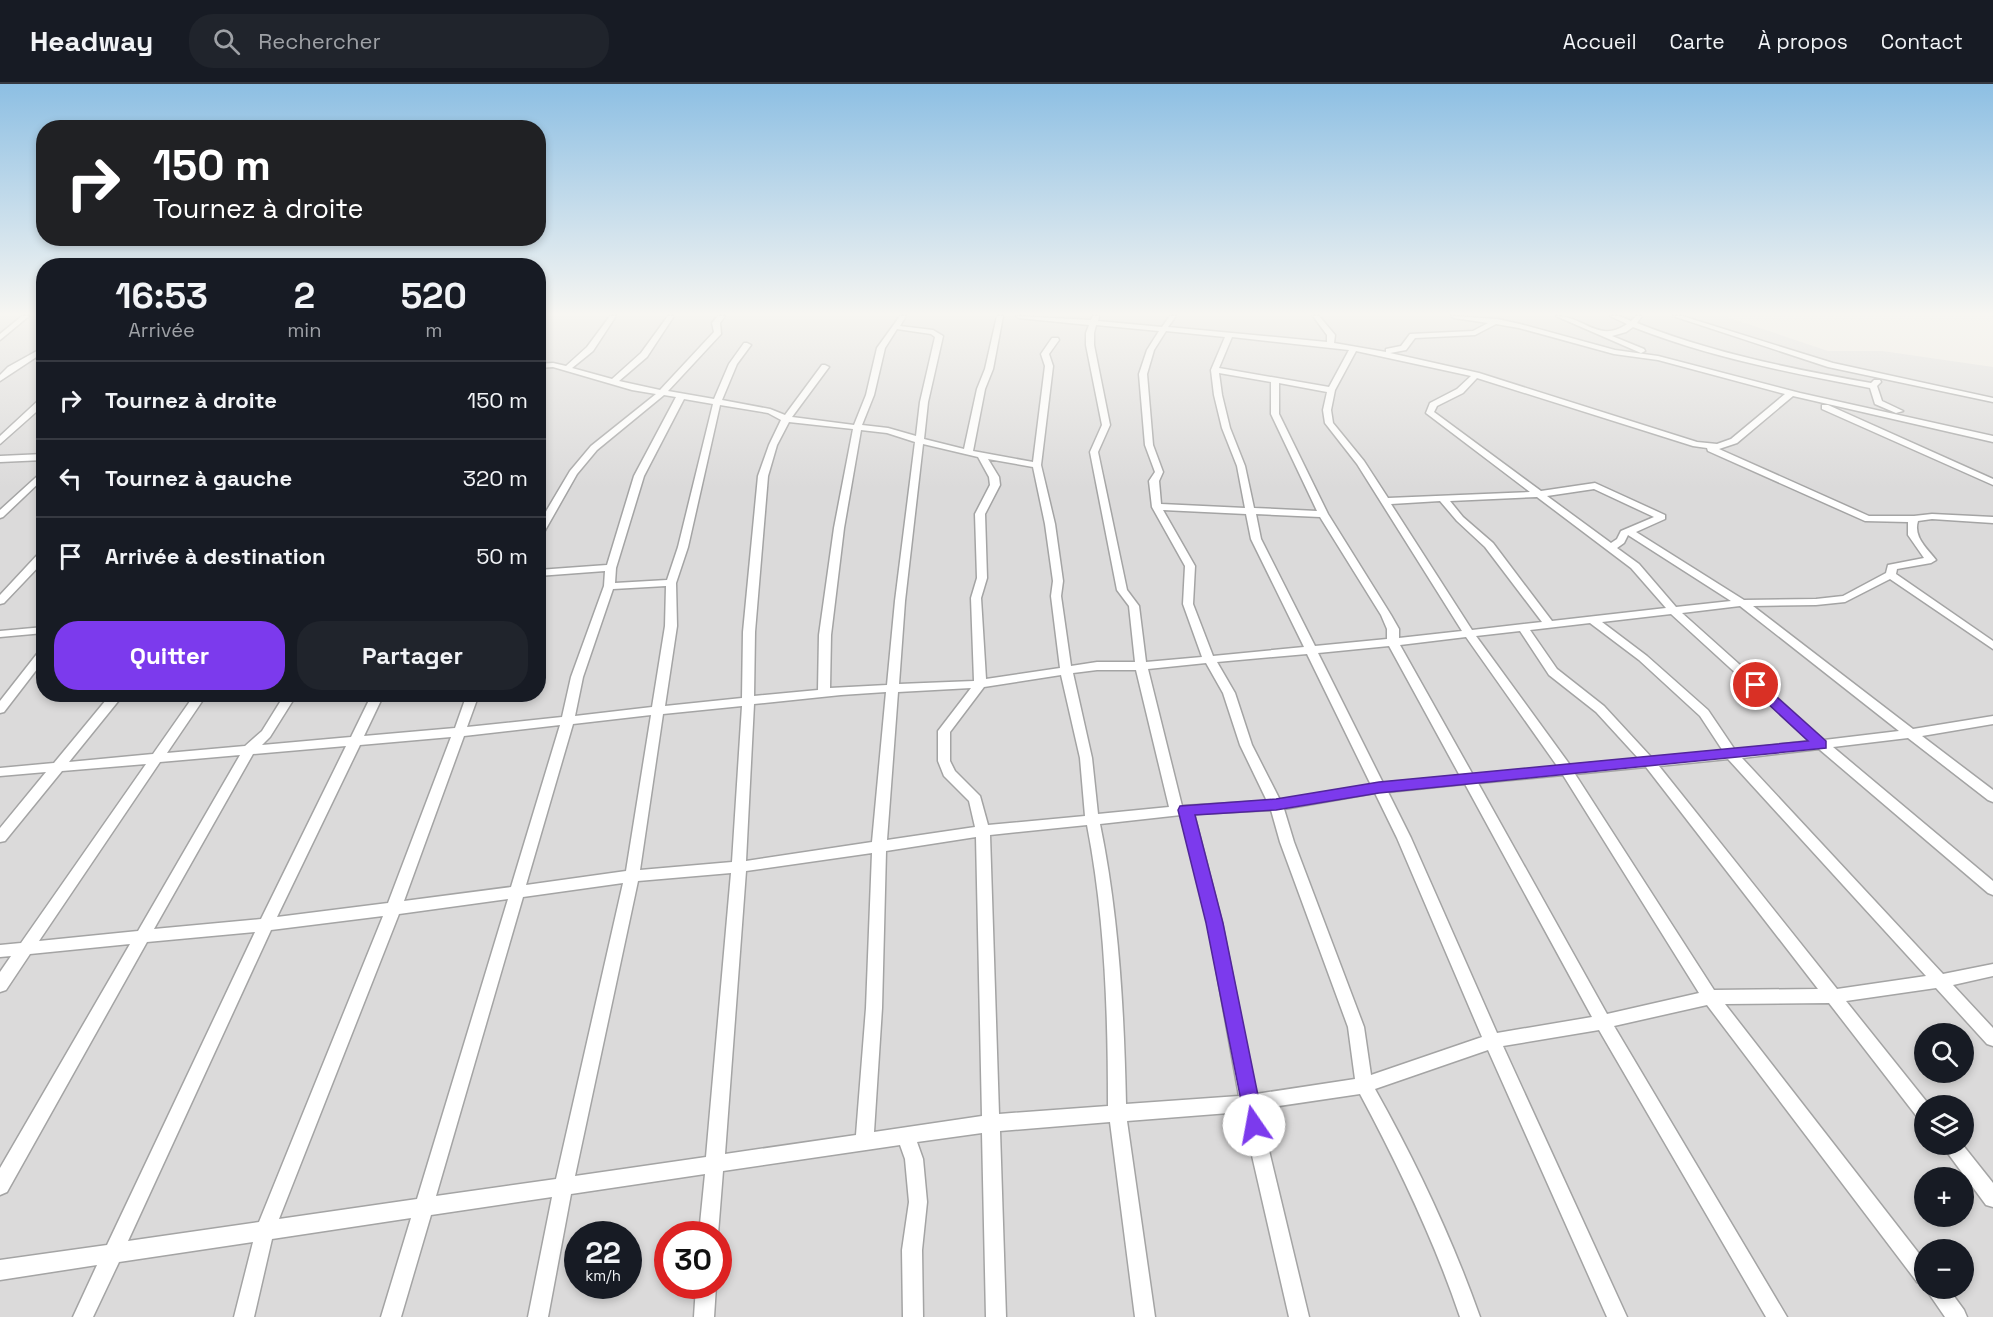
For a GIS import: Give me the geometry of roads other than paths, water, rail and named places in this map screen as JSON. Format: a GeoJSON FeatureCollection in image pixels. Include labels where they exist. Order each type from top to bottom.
{"type":"FeatureCollection","features":[{"type":"Feature","properties":{"kind":"street"},"geometry":{"type":"LineString","coordinates":[[588,374],[662,393],[770,411],[786,419],[858,426],[968,453],[1037,465]]}},
{"type":"Feature","properties":{"kind":"street"},"geometry":{"type":"LineString","coordinates":[[615,381],[623,374]]}},
{"type":"Feature","properties":{"kind":"street"},"geometry":{"type":"LineString","coordinates":[[546,520],[573,473],[594,448],[662,393],[680,374]]}},
{"type":"Feature","properties":{"kind":"street"},"geometry":{"type":"LineString","coordinates":[[538,1317],[564,1184],[632,876],[671,626],[671,583],[683,547],[717,402],[730,374]]}},
{"type":"Feature","properties":{"kind":"street"},"geometry":{"type":"LineString","coordinates":[[710,1221],[739,867],[748,700],[749,632],[763,476],[773,445],[786,419],[820,374]]}},
{"type":"Feature","properties":{"kind":"street"},"geometry":{"type":"LineString","coordinates":[[825,693],[825,634],[839,528],[858,426],[870,395],[875,374]]}},
{"type":"Feature","properties":{"kind":"street"},"geometry":{"type":"LineString","coordinates":[[864,1141],[874,1008],[879,847],[900,601],[920,441],[932,374]]}},
{"type":"Feature","properties":{"kind":"street"},"geometry":{"type":"LineString","coordinates":[[968,453],[981,389],[987,374]]}},
{"type":"Feature","properties":{"kind":"street"},"geometry":{"type":"LineString","coordinates":[[1047,374],[1037,465],[1050,524],[1058,582],[1056,596],[1066,669],[1086,758],[1092,818],[1101,862],[1113,960],[1117,1112],[1145,1317]]}},
{"type":"Feature","properties":{"kind":"street"},"geometry":{"type":"LineString","coordinates":[[1096,374],[1106,425],[1094,452],[1122,590],[1134,606],[1141,666],[1215,923],[1249,1103],[1299,1317]]}},
{"type":"Feature","properties":{"kind":"street"},"geometry":{"type":"LineString","coordinates":[[1143,374],[1149,445],[1159,472],[1154,481],[1157,507],[1190,566],[1188,604],[1209,659],[1229,693],[1246,745],[1276,805],[1287,842],[1356,1027],[1365,1085],[1396,1143],[1454,1271],[1470,1317]]}},
{"type":"Feature","properties":{"kind":"street"},"geometry":{"type":"LineString","coordinates":[[1216,374],[1226,428],[1241,466],[1256,539],[1269,560],[1289,609],[1311,648],[1404,837],[1492,1041],[1617,1317]]}},
{"type":"Feature","properties":{"kind":"street"},"geometry":{"type":"LineString","coordinates":[[1241,374],[1331,390]]}},
{"type":"Feature","properties":{"kind":"street"},"geometry":{"type":"LineString","coordinates":[[1340,374],[1331,390],[1327,417],[1386,501],[1469,634],[1514,692],[1710,997],[1914,1262]]}},
{"type":"Feature","properties":{"kind":"street"},"geometry":{"type":"LineString","coordinates":[[1470,374],[1729,456],[1868,519],[1914,519],[1930,516],[1972,521],[1993,520]]}},
{"type":"Feature","properties":{"kind":"street"},"geometry":{"type":"LineString","coordinates":[[1717,374],[1993,441]]}},
{"type":"Feature","properties":{"kind":"street"},"geometry":{"type":"LineString","coordinates":[[1802,374],[1873,386]]}},
{"type":"Feature","properties":{"kind":"street"},"geometry":{"type":"LineString","coordinates":[[1862,374],[1877,381],[1873,386]]}},
{"type":"Feature","properties":{"kind":"street"},"geometry":{"type":"LineString","coordinates":[[1866,374],[1993,400]]}},
{"type":"Feature","properties":{"kind":"street"},"geometry":{"type":"LineString","coordinates":[[1476,375],[1461,391],[1433,405],[1430,412],[1635,566],[1674,611],[1821,744],[1993,888]]}},
{"type":"Feature","properties":{"kind":"street"},"geometry":{"type":"LineString","coordinates":[[1274,378],[1278,389],[1273,406],[1275,414],[1323,514],[1386,615],[1393,629],[1394,642],[1603,1022],[1777,1317]]}},
{"type":"Feature","properties":{"kind":"street"},"geometry":{"type":"LineString","coordinates":[[1873,386],[1878,402],[1882,405],[1926,418],[1945,429]]}},
{"type":"Feature","properties":{"kind":"street"},"geometry":{"type":"LineString","coordinates":[[1696,444],[1718,447],[1734,441],[1795,394]]}},
{"type":"Feature","properties":{"kind":"street"},"geometry":{"type":"LineString","coordinates":[[1795,394],[1993,482]]}},
{"type":"Feature","properties":{"kind":"street"},"geometry":{"type":"LineString","coordinates":[[391,1317],[514,892],[568,719],[577,676],[609,586],[611,568],[639,476],[681,396]]}},
{"type":"Feature","properties":{"kind":"street"},"geometry":{"type":"LineString","coordinates":[[0,441],[36,407]]}},
{"type":"Feature","properties":{"kind":"street"},"geometry":{"type":"LineString","coordinates":[[982,455],[995,480],[994,490],[983,506],[980,520],[982,560],[980,592],[976,598],[980,684],[944,731],[944,761],[949,773],[975,799],[983,831],[996,1317]]}},
{"type":"Feature","properties":{"kind":"street"},"geometry":{"type":"LineString","coordinates":[[0,459],[36,457]]}},
{"type":"Feature","properties":{"kind":"street"},"geometry":{"type":"LineString","coordinates":[[0,515],[36,481]]}},
{"type":"Feature","properties":{"kind":"street"},"geometry":{"type":"LineString","coordinates":[[1386,501],[1541,494],[1595,486],[1662,517],[1628,531],[1612,547]]}},
{"type":"Feature","properties":{"kind":"street"},"geometry":{"type":"LineString","coordinates":[[1443,499],[1460,519],[1489,545],[1548,623]]}},
{"type":"Feature","properties":{"kind":"street"},"geometry":{"type":"LineString","coordinates":[[1157,507],[1323,514]]}},
{"type":"Feature","properties":{"kind":"street"},"geometry":{"type":"LineString","coordinates":[[1891,576],[1892,567],[1931,560],[1911,533],[1910,524],[1914,519]]}},
{"type":"Feature","properties":{"kind":"street"},"geometry":{"type":"LineString","coordinates":[[1628,531],[1742,603],[1993,797]]}},
{"type":"Feature","properties":{"kind":"street"},"geometry":{"type":"LineString","coordinates":[[0,601],[36,563]]}},
{"type":"Feature","properties":{"kind":"street"},"geometry":{"type":"LineString","coordinates":[[546,572],[611,568]]}},
{"type":"Feature","properties":{"kind":"street"},"geometry":{"type":"LineString","coordinates":[[0,772],[459,732],[659,708],[825,693],[893,687],[980,684],[1066,669],[1141,666],[1311,648],[1394,642],[1742,603],[1845,599],[1891,576]]}},
{"type":"Feature","properties":{"kind":"street"},"geometry":{"type":"LineString","coordinates":[[1891,576],[1993,646]]}},
{"type":"Feature","properties":{"kind":"street"},"geometry":{"type":"LineString","coordinates":[[609,586],[671,583]]}},
{"type":"Feature","properties":{"kind":"street"},"geometry":{"type":"LineString","coordinates":[[1591,619],[1643,658],[1704,713],[1732,754],[1993,1039]]}},
{"type":"Feature","properties":{"kind":"street"},"geometry":{"type":"LineString","coordinates":[[1523,627],[1553,672],[1600,709],[1650,763],[1914,1099]]}},
{"type":"Feature","properties":{"kind":"street"},"geometry":{"type":"LineString","coordinates":[[0,634],[36,631]]}},
{"type":"Feature","properties":{"kind":"street"},"geometry":{"type":"LineString","coordinates":[[0,709],[36,662]]}},
{"type":"Feature","properties":{"kind":"street"},"geometry":{"type":"LineString","coordinates":[[0,837],[112,702]]}},
{"type":"Feature","properties":{"kind":"street"},"geometry":{"type":"LineString","coordinates":[[0,985],[196,702]]}},
{"type":"Feature","properties":{"kind":"street"},"geometry":{"type":"LineString","coordinates":[[0,1186],[249,750],[266,734],[286,702]]}},
{"type":"Feature","properties":{"kind":"street"},"geometry":{"type":"LineString","coordinates":[[83,1317],[266,924],[374,702]]}},
{"type":"Feature","properties":{"kind":"street"},"geometry":{"type":"LineString","coordinates":[[244,1317],[265,1230],[391,908],[418,846],[470,702]]}},
{"type":"Feature","properties":{"kind":"street"},"geometry":{"type":"LineString","coordinates":[[0,951],[266,924],[632,876],[739,867],[983,831],[1092,818],[1276,805],[1379,788],[1650,763],[1913,734],[1993,720]]}},
{"type":"Feature","properties":{"kind":"street"},"geometry":{"type":"LineString","coordinates":[[0,1270],[564,1184],[991,1123],[1249,1103],[1365,1085],[1492,1041],[1603,1022],[1710,997],[1833,996],[1941,981],[1993,970]]}},
{"type":"Feature","properties":{"kind":"street"},"geometry":{"type":"LineString","coordinates":[[905,1135],[914,1159],[918,1202],[912,1250],[913,1317]]}},
{"type":"Feature","properties":{"kind":"street"},"geometry":{"type":"LineString","coordinates":[[1959,1155],[1993,1198]]}},
{"type":"Feature","properties":{"kind":"street"},"geometry":{"type":"LineString","coordinates":[[704,1317],[705,1299]]}},
{"type":"Feature","properties":{"kind":"street"},"geometry":{"type":"LineString","coordinates":[[1943,1299],[1957,1317]]}}]}
